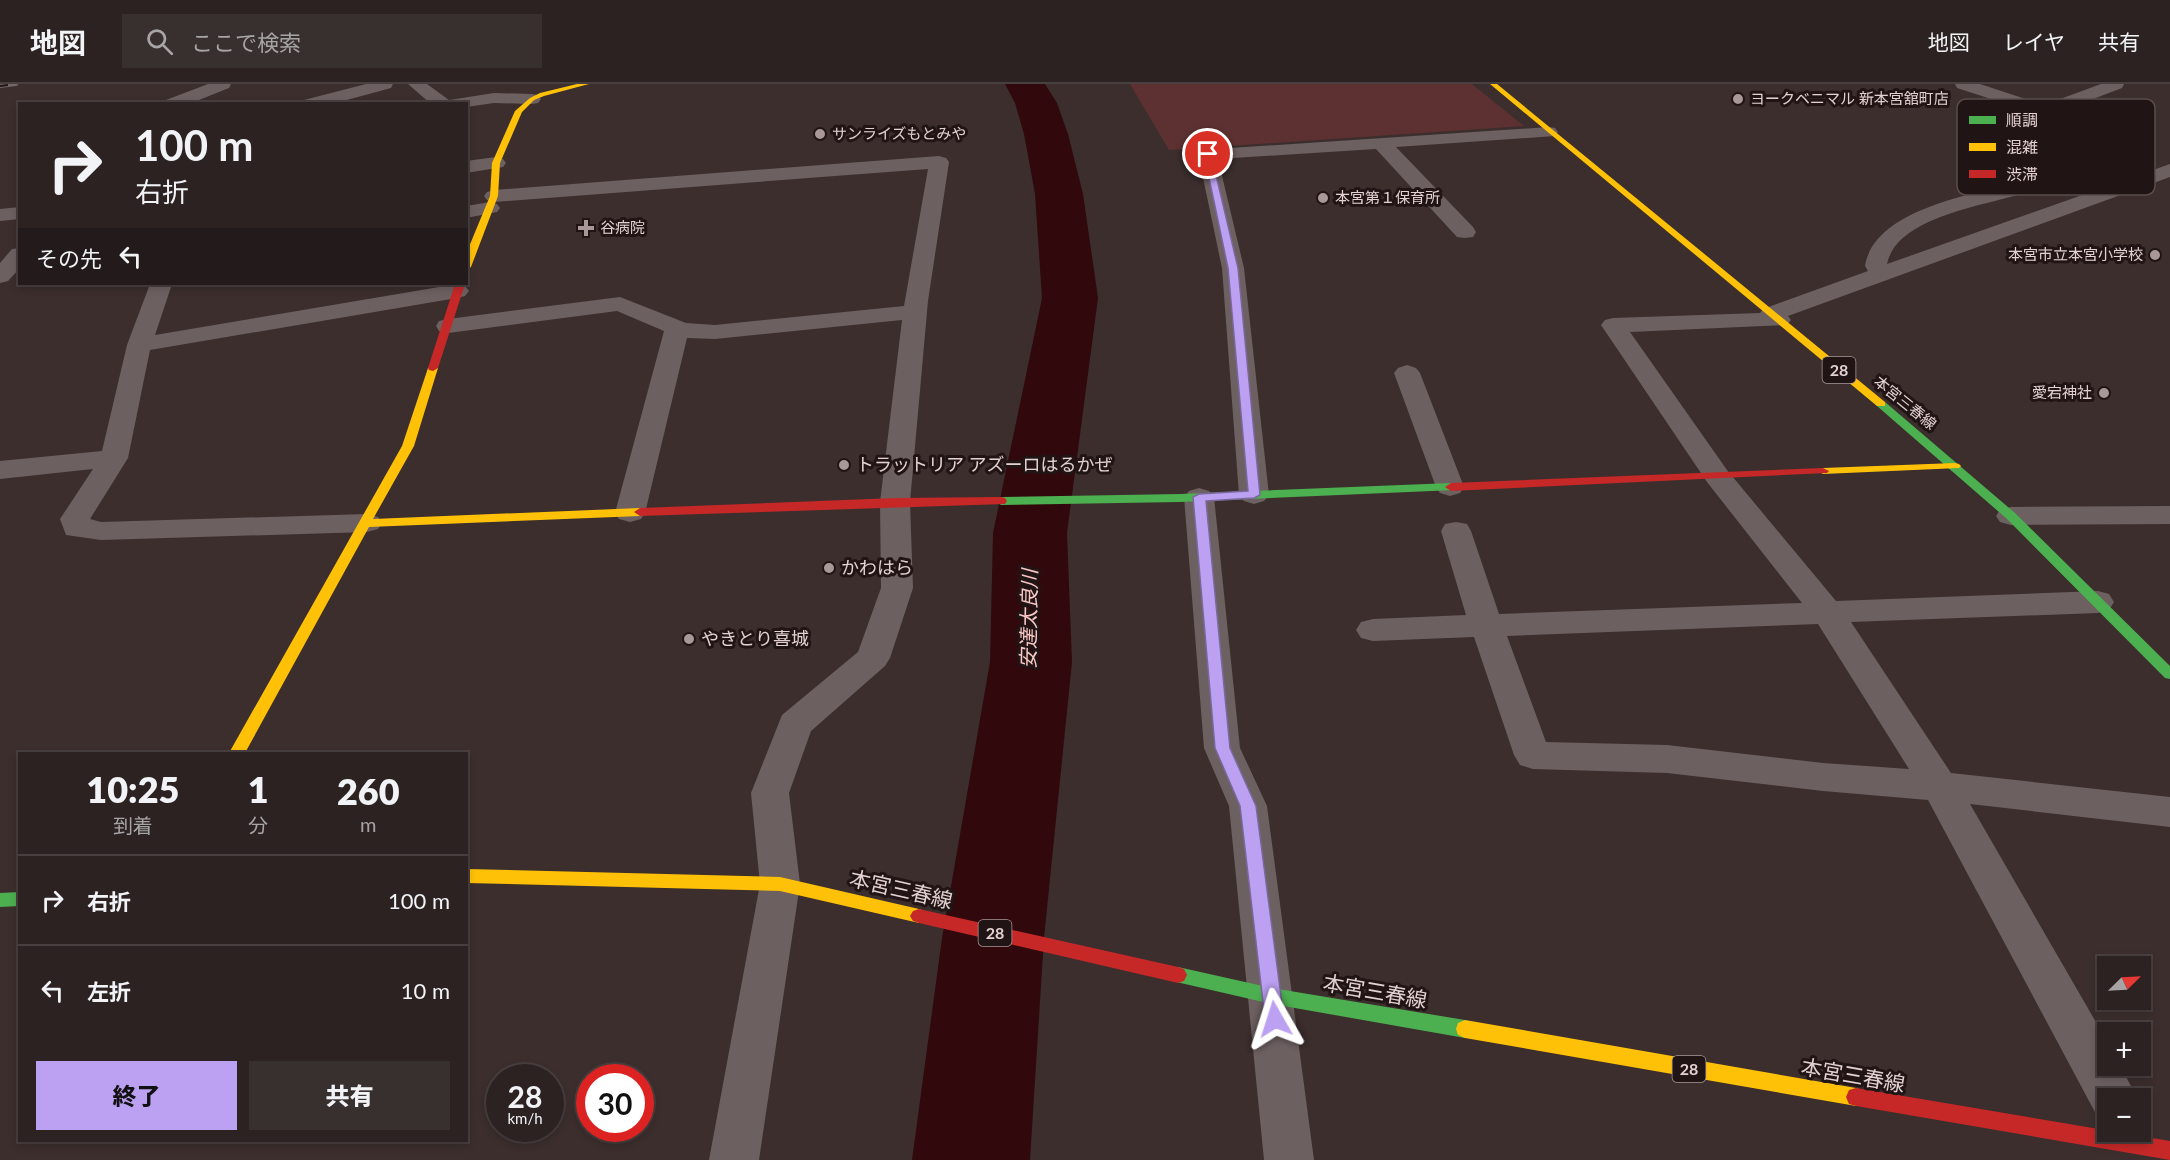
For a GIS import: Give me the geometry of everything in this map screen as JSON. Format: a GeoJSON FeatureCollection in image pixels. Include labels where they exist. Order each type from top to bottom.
{"type":"FeatureCollection","features":[{"type":"Feature","properties":{"kind":"street"},"geometry":{"type":"LineString","coordinates":[[177,102],[223,84]]}},
{"type":"Feature","properties":{"kind":"street"},"geometry":{"type":"LineString","coordinates":[[318,102],[386,84]]}},
{"type":"Feature","properties":{"kind":"street"},"geometry":{"type":"LineString","coordinates":[[416,84],[440,102]]}},
{"type":"Feature","properties":{"kind":"street"},"geometry":{"type":"LineString","coordinates":[[467,102],[494,98],[532,99],[554,91],[586,84]]}},
{"type":"Feature","properties":{"kind":"street","name":"本宮三春線"},"geometry":{"type":"LineString","coordinates":[[1493,84],[1955,466],[2011,516],[2170,674]]}},
{"type":"Feature","properties":{"kind":"street"},"geometry":{"type":"LineString","coordinates":[[1963,84],[2008,99]]}},
{"type":"Feature","properties":{"kind":"street"},"geometry":{"type":"LineString","coordinates":[[2076,99],[2116,84]]}},
{"type":"Feature","properties":{"kind":"street"},"geometry":{"type":"LineString","coordinates":[[468,262],[492,202],[496,163],[519,111],[532,99]]}},
{"type":"Feature","properties":{"kind":"street"},"geometry":{"type":"LineString","coordinates":[[1254,495],[1233,268],[1208,154],[1550,132]]}},
{"type":"Feature","properties":{"kind":"street"},"geometry":{"type":"LineString","coordinates":[[1381,143],[1465,232]]}},
{"type":"Feature","properties":{"kind":"street"},"geometry":{"type":"LineString","coordinates":[[468,211],[492,202],[939,162],[915,312],[895,502],[897,588],[873,658],[795,724],[770,793],[780,884],[734,1160]]}},
{"type":"Feature","properties":{"kind":"street"},"geometry":{"type":"LineString","coordinates":[[468,167],[496,163]]}},
{"type":"Feature","properties":{"kind":"street"},"geometry":{"type":"LineString","coordinates":[[2155,175],[2170,170]]}},
{"type":"Feature","properties":{"kind":"street"},"geometry":{"type":"LineString","coordinates":[[1882,274],[1876,266],[1876,258],[1898,230],[1929,216],[1999,195]]}},
{"type":"Feature","properties":{"kind":"street"},"geometry":{"type":"LineString","coordinates":[[2101,195],[1882,274],[1775,317],[1612,325],[1718,476],[1827,612],[1940,786],[2107,1088]]}},
{"type":"Feature","properties":{"kind":"street"},"geometry":{"type":"LineString","coordinates":[[0,215],[18,213]]}},
{"type":"Feature","properties":{"kind":"street"},"geometry":{"type":"LineString","coordinates":[[7,275],[18,257]]}},
{"type":"Feature","properties":{"kind":"street"},"geometry":{"type":"LineString","coordinates":[[161,285],[139,345],[114,459],[75,519],[77,528],[101,531],[367,523],[895,502],[1190,498],[1955,466]]}},
{"type":"Feature","properties":{"kind":"street"},"geometry":{"type":"LineString","coordinates":[[139,345],[436,285]]}},
{"type":"Feature","properties":{"kind":"street"},"geometry":{"type":"LineString","coordinates":[[238,752],[408,446],[460,285]]}},
{"type":"Feature","properties":{"kind":"street"},"geometry":{"type":"LineString","coordinates":[[448,326],[620,304],[692,332],[715,332],[915,312]]}},
{"type":"Feature","properties":{"kind":"street"},"geometry":{"type":"LineString","coordinates":[[630,513],[677,328]]}},
{"type":"Feature","properties":{"kind":"street"},"geometry":{"type":"LineString","coordinates":[[1407,373],[1450,487]]}},
{"type":"Feature","properties":{"kind":"street"},"geometry":{"type":"LineString","coordinates":[[0,470],[114,459]]}},
{"type":"Feature","properties":{"kind":"street"},"geometry":{"type":"LineString","coordinates":[[1190,498],[1222,748],[1248,806],[1272,996],[1289,1160]]}},
{"type":"Feature","properties":{"kind":"street"},"geometry":{"type":"LineString","coordinates":[[2011,516],[2170,515]]}},
{"type":"Feature","properties":{"kind":"street"},"geometry":{"type":"LineString","coordinates":[[1456,531],[1486,625],[1533,755],[1667,759],[2170,812]]}},
{"type":"Feature","properties":{"kind":"street"},"geometry":{"type":"LineString","coordinates":[[1373,630],[2098,602]]}},
{"type":"Feature","properties":{"kind":"street","name":"本宮三春線"},"geometry":{"type":"LineString","coordinates":[[468,876],[780,884],[1272,996],[2147,1147]]}},
{"type":"Feature","properties":{"kind":"street"},"geometry":{"type":"LineString","coordinates":[[0,900],[18,899]]}},
{"type":"Feature","properties":{"kind":"shaded area"},"geometry":{"type":"Polygon","coordinates":[[[1130,84],[1472,84],[1524,126],[1169,150],[1130,84]]]}},
{"type":"Feature","properties":{"kind":"waterway","name":"安達太良川"},"geometry":{"type":"LineString","coordinates":[[971,1160],[993,938],[1031,662],[1030,533],[1070,298],[1059,194],[1046,134],[1036,103],[1025,84]]}},
{"type":"Feature","properties":{"kind":"railway"},"geometry":{"type":"LineString","coordinates":[[0,86],[16,84]]}},
{"type":"Feature","properties":{"kind":"traffic: fast"},"geometry":{"type":"LineString","coordinates":[[1881,404],[2011,516],[2170,674]]}},
{"type":"Feature","properties":{"kind":"traffic: fast"},"geometry":{"type":"LineString","coordinates":[[1001,501],[1180,498],[1451,487]]}},
{"type":"Feature","properties":{"kind":"traffic: fast"},"geometry":{"type":"LineString","coordinates":[[0,900],[18,899]]}},
{"type":"Feature","properties":{"kind":"traffic: fast"},"geometry":{"type":"LineString","coordinates":[[1178,975],[1272,996],[1465,1029]]}},
{"type":"Feature","properties":{"kind":"traffic: slow"},"geometry":{"type":"LineString","coordinates":[[468,262],[494,196],[496,163],[519,111],[532,99],[542,94],[586,84]]}},
{"type":"Feature","properties":{"kind":"traffic: slow"},"geometry":{"type":"LineString","coordinates":[[1493,84],[1881,404]]}},
{"type":"Feature","properties":{"kind":"traffic: slow"},"geometry":{"type":"LineString","coordinates":[[238,752],[408,446],[433,368]]}},
{"type":"Feature","properties":{"kind":"traffic: slow"},"geometry":{"type":"LineString","coordinates":[[1823,471],[1955,466]]}},
{"type":"Feature","properties":{"kind":"traffic: slow"},"geometry":{"type":"LineString","coordinates":[[367,523],[640,512]]}},
{"type":"Feature","properties":{"kind":"traffic: slow"},"geometry":{"type":"LineString","coordinates":[[468,876],[780,884],[919,916]]}},
{"type":"Feature","properties":{"kind":"traffic: slow"},"geometry":{"type":"LineString","coordinates":[[1465,1029],[1856,1097]]}},
{"type":"Feature","properties":{"kind":"traffic: jam"},"geometry":{"type":"LineString","coordinates":[[433,368],[460,285]]}},
{"type":"Feature","properties":{"kind":"traffic: jam"},"geometry":{"type":"LineString","coordinates":[[1451,487],[1823,471]]}},
{"type":"Feature","properties":{"kind":"traffic: jam"},"geometry":{"type":"LineString","coordinates":[[640,512],[895,502],[1001,501]]}},
{"type":"Feature","properties":{"kind":"traffic: jam"},"geometry":{"type":"LineString","coordinates":[[919,916],[1178,975]]}},
{"type":"Feature","properties":{"kind":"traffic: jam"},"geometry":{"type":"LineString","coordinates":[[1856,1097],[2170,1151]]}},
{"type":"Feature","properties":{"kind":"place","name":"ヨークベニマル 新本宮舘町店"},"geometry":{"type":"Point","coordinates":[1738,99]}},
{"type":"Feature","properties":{"kind":"place","name":"サンライズもとみや"},"geometry":{"type":"Point","coordinates":[820,134]}},
{"type":"Feature","properties":{"kind":"place","name":"本宮第１保育所"},"geometry":{"type":"Point","coordinates":[1323,198]}},
{"type":"Feature","properties":{"kind":"place","name":"谷病院"},"geometry":{"type":"Point","coordinates":[586,228]}},
{"type":"Feature","properties":{"kind":"place","name":"本宮市立本宮小学校"},"geometry":{"type":"Point","coordinates":[2155,255]}},
{"type":"Feature","properties":{"kind":"place","name":"愛宕神社"},"geometry":{"type":"Point","coordinates":[2104,393]}},
{"type":"Feature","properties":{"kind":"place","name":"トラットリア アズーロはるかぜ"},"geometry":{"type":"Point","coordinates":[844,465]}},
{"type":"Feature","properties":{"kind":"place","name":"かわはら"},"geometry":{"type":"Point","coordinates":[829,568]}},
{"type":"Feature","properties":{"kind":"place","name":"やきとり喜城"},"geometry":{"type":"Point","coordinates":[689,639]}},
{"type":"Feature","properties":{"kind":"route"},"geometry":{"type":"LineString","coordinates":[[1208,154],[1233,268],[1254,495],[1199,497],[1222,748],[1248,806],[1275,1019]]}}]}
